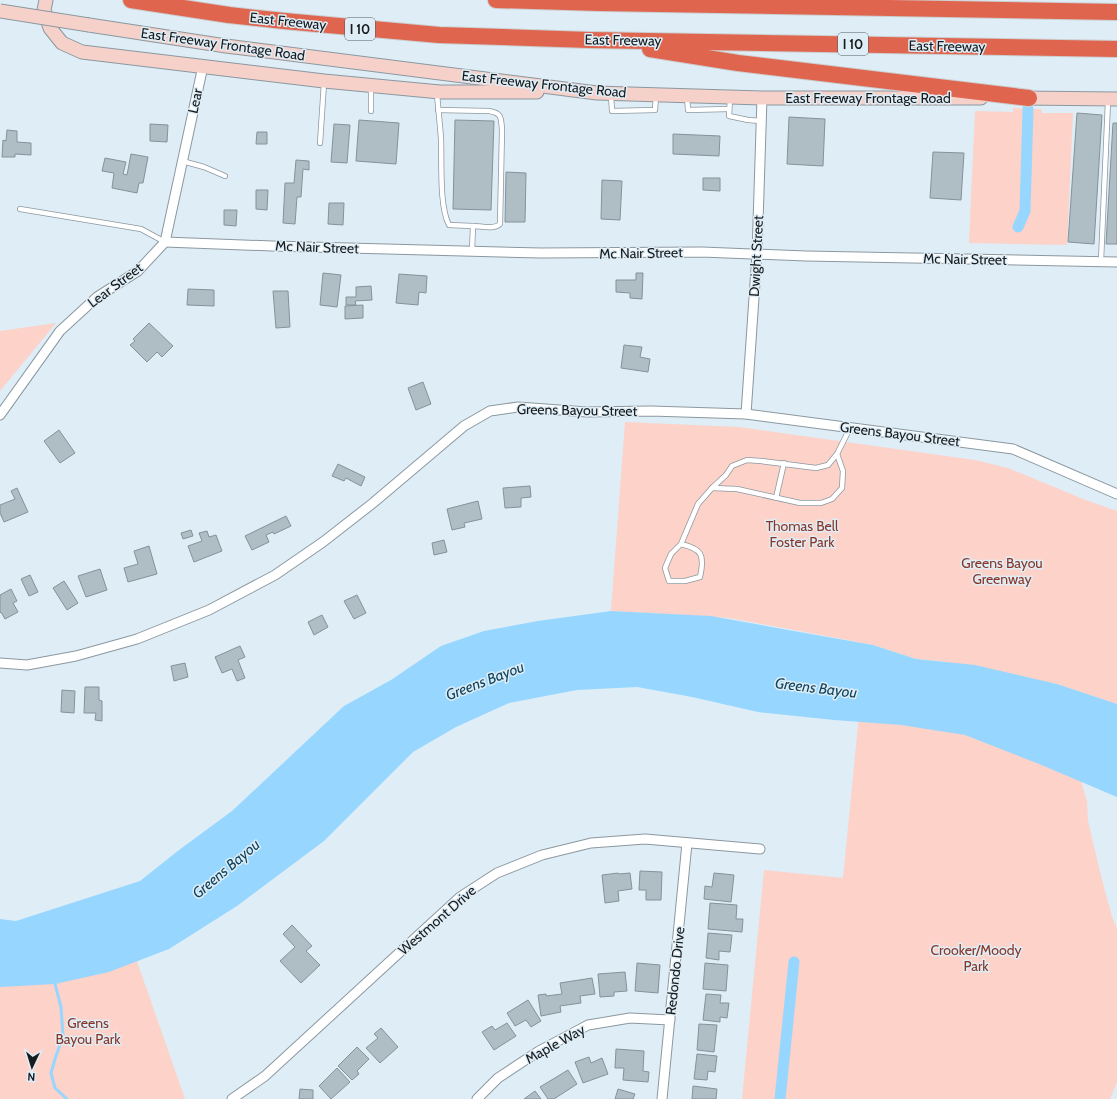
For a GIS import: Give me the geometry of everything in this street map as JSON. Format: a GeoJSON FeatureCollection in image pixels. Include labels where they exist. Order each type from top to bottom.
{"type":"FeatureCollection","features":[{"type":"Feature","properties":{"kind":"highway","name":"East Freeway"},"geometry":{"type":"LineString","coordinates":[[132,0],[229,15],[380,30],[489,37],[1117,49]]}},
{"type":"Feature","properties":{"kind":"highway"},"geometry":{"type":"LineString","coordinates":[[496,0],[512,0]]}},
{"type":"Feature","properties":{"kind":"highway"},"geometry":{"type":"LineString","coordinates":[[506,0],[1117,12]]}},
{"type":"Feature","properties":{"kind":"highway"},"geometry":{"type":"LineString","coordinates":[[589,40],[738,63],[1029,98]]}},
{"type":"Feature","properties":{"kind":"main road"},"geometry":{"type":"LineString","coordinates":[[46,0],[44,10],[50,28],[62,43],[82,52],[324,81],[437,91],[597,93]]}},
{"type":"Feature","properties":{"kind":"main road","name":"East Freeway Frontage Road"},"geometry":{"type":"LineString","coordinates":[[0,11],[226,46],[597,93],[687,96],[729,103],[762,98],[1113,99]]}},
{"type":"Feature","properties":{"kind":"street","name":"Lear"},"geometry":{"type":"LineString","coordinates":[[182,161],[203,66]]}},
{"type":"Feature","properties":{"kind":"street","name":"Dwight Street"},"geometry":{"type":"LineString","coordinates":[[746,414],[757,254],[762,98]]}},
{"type":"Feature","properties":{"kind":"street"},"geometry":{"type":"LineString","coordinates":[[165,242],[182,161]]}},
{"type":"Feature","properties":{"kind":"street","name":"Mc Nair Street"},"geometry":{"type":"LineString","coordinates":[[165,242],[472,252],[603,254],[702,252],[806,256],[1117,262]]}},
{"type":"Feature","properties":{"kind":"street","name":"Lear Street"},"geometry":{"type":"LineString","coordinates":[[0,415],[60,331],[97,297],[138,271],[165,242]]}},
{"type":"Feature","properties":{"kind":"street","name":"Greens Bayou Street"},"geometry":{"type":"LineString","coordinates":[[0,663],[27,665],[76,656],[137,640],[209,610],[275,575],[329,538],[464,426],[490,411],[518,407],[587,412],[651,411],[746,414],[1013,449],[1117,494]]}},
{"type":"Feature","properties":{"kind":"street","name":"Westmont Drive"},"geometry":{"type":"LineString","coordinates":[[232,1099],[265,1076],[460,897],[497,873],[542,854],[591,843],[645,839],[760,848]]}},
{"type":"Feature","properties":{"kind":"street","name":"Redondo Drive"},"geometry":{"type":"LineString","coordinates":[[662,1099],[687,843]]}},
{"type":"Feature","properties":{"kind":"street","name":"Maple Way"},"geometry":{"type":"LineString","coordinates":[[477,1099],[498,1078],[539,1051],[588,1026],[630,1018],[670,1020]]}},
{"type":"Feature","properties":{"kind":"lane"},"geometry":{"type":"LineString","coordinates":[[320,143],[324,81]]}},
{"type":"Feature","properties":{"kind":"lane"},"geometry":{"type":"LineString","coordinates":[[371,85],[371,111]]}},
{"type":"Feature","properties":{"kind":"lane"},"geometry":{"type":"LineString","coordinates":[[437,91],[438,110],[441,137],[442,182],[447,221],[449,225],[498,227],[500,224],[502,130],[500,116],[496,112],[489,111],[438,110]]}},
{"type":"Feature","properties":{"kind":"lane"},"geometry":{"type":"LineString","coordinates":[[1101,261],[1113,99]]}},
{"type":"Feature","properties":{"kind":"lane"},"geometry":{"type":"LineString","coordinates":[[729,103],[729,116],[761,121]]}},
{"type":"Feature","properties":{"kind":"lane"},"geometry":{"type":"LineString","coordinates":[[182,161],[224,176]]}},
{"type":"Feature","properties":{"kind":"lane"},"geometry":{"type":"LineString","coordinates":[[20,209],[141,230],[165,242]]}},
{"type":"Feature","properties":{"kind":"lane"},"geometry":{"type":"LineString","coordinates":[[472,226],[472,252]]}},
{"type":"Feature","properties":{"kind":"lane"},"geometry":{"type":"LineString","coordinates":[[681,544],[695,547],[700,553],[703,564],[700,577],[685,581],[669,581],[665,568],[671,554],[681,544],[698,504],[726,475],[732,466],[747,460],[761,460],[816,468],[828,465],[837,454],[850,428]]}},
{"type":"Feature","properties":{"kind":"lane"},"geometry":{"type":"LineString","coordinates":[[712,488],[737,489],[812,504],[821,503],[832,499],[842,488],[843,471],[837,454]]}},
{"type":"Feature","properties":{"kind":"lane"},"geometry":{"type":"LineString","coordinates":[[776,498],[784,463]]}},
{"type":"Feature","properties":{"kind":"green space"},"geometry":{"type":"Polygon","coordinates":[[[1013,108],[1041,109],[1042,113],[1073,113],[1067,245],[969,243],[975,111],[1013,112],[1013,108]]]}},
{"type":"Feature","properties":{"kind":"green space"},"geometry":{"type":"Polygon","coordinates":[[[56,323],[0,391],[0,331],[56,323]]]}},
{"type":"Feature","properties":{"kind":"green space"},"geometry":{"type":"Polygon","coordinates":[[[625,422],[739,427],[975,460],[1008,468],[1083,499],[1117,511],[1117,704],[1057,684],[940,661],[916,659],[873,645],[729,618],[611,611],[625,422]]]}},
{"type":"Feature","properties":{"kind":"green space","name":"Crooker/Moody Park"},"geometry":{"type":"Polygon","coordinates":[[[859,715],[948,726],[1078,771],[1087,801],[1088,821],[1100,872],[1112,917],[1117,929],[1117,1082],[1110,1099],[742,1099],[764,870],[843,878],[859,715]]]}},
{"type":"Feature","properties":{"kind":"green space","name":"Greens Bayou Park"},"geometry":{"type":"Polygon","coordinates":[[[133,950],[185,1099],[0,1099],[0,970],[133,950]]]}},
{"type":"Feature","properties":{"kind":"water","name":"Greens Bayou"},"geometry":{"type":"Polygon","coordinates":[[[611,611],[711,616],[873,645],[916,659],[975,665],[1057,684],[1117,704],[1117,797],[965,735],[901,725],[758,712],[692,697],[637,687],[577,690],[509,703],[456,727],[413,752],[324,841],[237,906],[169,949],[109,972],[55,984],[0,987],[0,919],[16,921],[140,881],[232,811],[344,706],[391,680],[441,646],[484,631],[538,621],[611,611]]]}},
{"type":"Feature","properties":{"kind":"building"},"geometry":{"type":"Polygon","coordinates":[[[1077,113],[1102,115],[1094,244],[1068,242],[1077,113]]]}},
{"type":"Feature","properties":{"kind":"building"},"geometry":{"type":"Polygon","coordinates":[[[789,117],[825,119],[823,166],[787,164],[789,117]]]}},
{"type":"Feature","properties":{"kind":"building"},"geometry":{"type":"Polygon","coordinates":[[[359,120],[399,123],[396,164],[356,161],[359,120]]]}},
{"type":"Feature","properties":{"kind":"building"},"geometry":{"type":"Polygon","coordinates":[[[455,120],[494,121],[491,210],[453,209],[455,120]]]}},
{"type":"Feature","properties":{"kind":"building"},"geometry":{"type":"Polygon","coordinates":[[[1113,123],[1117,123],[1117,244],[1106,244],[1113,123]]]}},
{"type":"Feature","properties":{"kind":"building"},"geometry":{"type":"Polygon","coordinates":[[[150,124],[168,125],[167,142],[150,141],[150,124]]]}},
{"type":"Feature","properties":{"kind":"building"},"geometry":{"type":"Polygon","coordinates":[[[334,124],[350,125],[347,163],[331,162],[334,124]]]}},
{"type":"Feature","properties":{"kind":"building"},"geometry":{"type":"Polygon","coordinates":[[[7,130],[17,131],[17,142],[31,143],[31,155],[15,154],[15,157],[2,157],[3,140],[6,141],[7,130]]]}},
{"type":"Feature","properties":{"kind":"building"},"geometry":{"type":"Polygon","coordinates":[[[257,132],[267,132],[267,144],[256,144],[257,132]]]}},
{"type":"Feature","properties":{"kind":"building"},"geometry":{"type":"Polygon","coordinates":[[[673,134],[720,136],[719,156],[673,154],[673,134]]]}},
{"type":"Feature","properties":{"kind":"building"},"geometry":{"type":"Polygon","coordinates":[[[933,152],[964,153],[961,200],[930,198],[933,152]]]}},
{"type":"Feature","properties":{"kind":"building"},"geometry":{"type":"Polygon","coordinates":[[[131,154],[148,157],[143,183],[139,183],[137,193],[112,188],[114,173],[102,171],[105,158],[126,162],[123,174],[127,175],[131,154]]]}},
{"type":"Feature","properties":{"kind":"building"},"geometry":{"type":"Polygon","coordinates":[[[296,160],[309,161],[309,170],[303,169],[301,197],[297,197],[295,224],[283,223],[285,183],[294,183],[296,160]]]}},
{"type":"Feature","properties":{"kind":"building"},"geometry":{"type":"Polygon","coordinates":[[[506,172],[526,173],[525,222],[505,222],[506,172]]]}},
{"type":"Feature","properties":{"kind":"building"},"geometry":{"type":"Polygon","coordinates":[[[703,178],[720,178],[720,191],[703,190],[703,178]]]}},
{"type":"Feature","properties":{"kind":"building"},"geometry":{"type":"Polygon","coordinates":[[[602,180],[622,181],[620,220],[601,219],[602,180]]]}},
{"type":"Feature","properties":{"kind":"building"},"geometry":{"type":"Polygon","coordinates":[[[256,190],[268,190],[267,210],[256,209],[256,190]]]}},
{"type":"Feature","properties":{"kind":"building"},"geometry":{"type":"Polygon","coordinates":[[[329,203],[344,203],[343,225],[328,224],[329,203]]]}},
{"type":"Feature","properties":{"kind":"building"},"geometry":{"type":"Polygon","coordinates":[[[224,210],[237,210],[236,226],[224,225],[224,210]]]}},
{"type":"Feature","properties":{"kind":"building"},"geometry":{"type":"Polygon","coordinates":[[[323,273],[341,275],[337,307],[320,305],[323,273]]]}},
{"type":"Feature","properties":{"kind":"building"},"geometry":{"type":"Polygon","coordinates":[[[636,273],[643,273],[642,299],[630,298],[630,293],[616,292],[616,280],[636,280],[636,273]]]}},
{"type":"Feature","properties":{"kind":"building"},"geometry":{"type":"Polygon","coordinates":[[[399,274],[427,276],[426,293],[419,292],[418,305],[396,303],[399,274]]]}},
{"type":"Feature","properties":{"kind":"building"},"geometry":{"type":"Polygon","coordinates":[[[371,286],[372,300],[355,301],[356,305],[346,305],[346,297],[356,297],[356,287],[371,286]]]}},
{"type":"Feature","properties":{"kind":"building"},"geometry":{"type":"Polygon","coordinates":[[[188,289],[214,290],[214,306],[187,305],[188,289]]]}},
{"type":"Feature","properties":{"kind":"building"},"geometry":{"type":"Polygon","coordinates":[[[273,291],[288,291],[290,327],[276,328],[273,291]]]}},
{"type":"Feature","properties":{"kind":"building"},"geometry":{"type":"Polygon","coordinates":[[[363,305],[363,318],[345,319],[345,306],[363,305]]]}},
{"type":"Feature","properties":{"kind":"building"},"geometry":{"type":"Polygon","coordinates":[[[149,323],[173,346],[162,357],[157,352],[147,362],[130,345],[135,341],[133,339],[149,323]]]}},
{"type":"Feature","properties":{"kind":"building"},"geometry":{"type":"Polygon","coordinates":[[[624,345],[642,347],[640,357],[650,359],[648,372],[621,368],[624,345]]]}},
{"type":"Feature","properties":{"kind":"building"},"geometry":{"type":"Polygon","coordinates":[[[423,382],[431,404],[416,410],[408,388],[423,382]]]}},
{"type":"Feature","properties":{"kind":"building"},"geometry":{"type":"Polygon","coordinates":[[[59,430],[75,453],[60,463],[44,441],[59,430]]]}},
{"type":"Feature","properties":{"kind":"building"},"geometry":{"type":"Polygon","coordinates":[[[338,464],[365,477],[361,486],[346,478],[344,481],[332,476],[338,464]]]}},
{"type":"Feature","properties":{"kind":"building"},"geometry":{"type":"Polygon","coordinates":[[[530,486],[531,497],[521,498],[521,507],[505,508],[503,488],[530,486]]]}},
{"type":"Feature","properties":{"kind":"building"},"geometry":{"type":"Polygon","coordinates":[[[17,488],[28,512],[4,522],[0,513],[0,505],[15,499],[11,491],[17,488]]]}},
{"type":"Feature","properties":{"kind":"building"},"geometry":{"type":"Polygon","coordinates":[[[478,501],[482,519],[464,523],[465,527],[452,530],[447,509],[478,501]]]}},
{"type":"Feature","properties":{"kind":"building"},"geometry":{"type":"Polygon","coordinates":[[[286,516],[291,526],[274,534],[273,532],[266,535],[269,542],[252,550],[245,536],[286,516]]]}},
{"type":"Feature","properties":{"kind":"building"},"geometry":{"type":"Polygon","coordinates":[[[191,530],[193,536],[183,539],[181,533],[191,530]]]}},
{"type":"Feature","properties":{"kind":"building"},"geometry":{"type":"Polygon","coordinates":[[[207,531],[209,537],[216,535],[222,551],[194,562],[188,546],[202,541],[199,533],[207,531]]]}},
{"type":"Feature","properties":{"kind":"building"},"geometry":{"type":"Polygon","coordinates":[[[444,540],[447,552],[434,555],[432,543],[444,540]]]}},
{"type":"Feature","properties":{"kind":"building"},"geometry":{"type":"Polygon","coordinates":[[[149,546],[157,574],[128,582],[124,568],[138,564],[134,551],[149,546]]]}},
{"type":"Feature","properties":{"kind":"building"},"geometry":{"type":"Polygon","coordinates":[[[100,569],[107,590],[86,597],[78,576],[100,569]]]}},
{"type":"Feature","properties":{"kind":"building"},"geometry":{"type":"Polygon","coordinates":[[[30,575],[38,592],[29,596],[21,579],[30,575]]]}},
{"type":"Feature","properties":{"kind":"building"},"geometry":{"type":"Polygon","coordinates":[[[64,581],[78,603],[67,610],[53,588],[64,581]]]}},
{"type":"Feature","properties":{"kind":"building"},"geometry":{"type":"Polygon","coordinates":[[[11,589],[17,601],[13,603],[18,612],[5,619],[1,612],[0,613],[0,595],[11,589]]]}},
{"type":"Feature","properties":{"kind":"building"},"geometry":{"type":"Polygon","coordinates":[[[357,595],[366,613],[354,619],[344,601],[357,595]]]}},
{"type":"Feature","properties":{"kind":"building"},"geometry":{"type":"Polygon","coordinates":[[[322,615],[328,627],[314,635],[308,622],[322,615]]]}},
{"type":"Feature","properties":{"kind":"building"},"geometry":{"type":"Polygon","coordinates":[[[240,646],[245,657],[238,660],[245,678],[237,681],[232,669],[222,673],[215,657],[240,646]]]}},
{"type":"Feature","properties":{"kind":"building"},"geometry":{"type":"Polygon","coordinates":[[[185,663],[188,677],[174,681],[171,666],[185,663]]]}},
{"type":"Feature","properties":{"kind":"building"},"geometry":{"type":"Polygon","coordinates":[[[85,687],[99,687],[99,700],[102,701],[102,721],[95,720],[96,713],[84,713],[85,687]]]}},
{"type":"Feature","properties":{"kind":"building"},"geometry":{"type":"Polygon","coordinates":[[[62,690],[75,691],[74,713],[61,712],[62,690]]]}},
{"type":"Feature","properties":{"kind":"building"},"geometry":{"type":"Polygon","coordinates":[[[640,871],[662,872],[661,900],[646,900],[646,890],[639,890],[640,871]]]}},
{"type":"Feature","properties":{"kind":"building"},"geometry":{"type":"Polygon","coordinates":[[[630,873],[632,889],[618,891],[619,901],[605,903],[602,875],[630,873]]]}},
{"type":"Feature","properties":{"kind":"building"},"geometry":{"type":"Polygon","coordinates":[[[714,873],[734,875],[731,902],[704,899],[705,886],[712,887],[714,873]]]}},
{"type":"Feature","properties":{"kind":"building"},"geometry":{"type":"Polygon","coordinates":[[[710,903],[737,905],[736,919],[743,919],[742,932],[708,929],[710,903]]]}},
{"type":"Feature","properties":{"kind":"building"},"geometry":{"type":"Polygon","coordinates":[[[292,925],[312,946],[306,951],[320,965],[301,983],[280,961],[295,947],[283,934],[292,925]]]}},
{"type":"Feature","properties":{"kind":"building"},"geometry":{"type":"Polygon","coordinates":[[[708,933],[732,935],[730,952],[719,951],[719,960],[706,958],[708,933]]]}},
{"type":"Feature","properties":{"kind":"building"},"geometry":{"type":"Polygon","coordinates":[[[637,963],[660,965],[658,993],[635,991],[637,963]]]}},
{"type":"Feature","properties":{"kind":"building"},"geometry":{"type":"Polygon","coordinates":[[[705,963],[728,965],[726,991],[703,989],[705,963]]]}},
{"type":"Feature","properties":{"kind":"building"},"geometry":{"type":"Polygon","coordinates":[[[625,972],[627,991],[614,992],[614,996],[600,997],[598,974],[625,972]]]}},
{"type":"Feature","properties":{"kind":"building"},"geometry":{"type":"Polygon","coordinates":[[[592,978],[595,994],[580,996],[581,1003],[560,1006],[561,1012],[541,1016],[538,995],[546,994],[546,996],[562,994],[560,983],[592,978]]]}},
{"type":"Feature","properties":{"kind":"building"},"geometry":{"type":"Polygon","coordinates":[[[706,994],[721,995],[720,1003],[729,1003],[727,1018],[720,1017],[720,1022],[703,1020],[706,994]]]}},
{"type":"Feature","properties":{"kind":"building"},"geometry":{"type":"Polygon","coordinates":[[[528,1000],[541,1021],[531,1027],[526,1020],[515,1026],[507,1013],[528,1000]]]}},
{"type":"Feature","properties":{"kind":"building"},"geometry":{"type":"Polygon","coordinates":[[[507,1023],[516,1036],[494,1050],[482,1032],[492,1026],[495,1030],[507,1023]]]}},
{"type":"Feature","properties":{"kind":"building"},"geometry":{"type":"Polygon","coordinates":[[[699,1024],[717,1025],[714,1052],[697,1050],[699,1024]]]}},
{"type":"Feature","properties":{"kind":"building"},"geometry":{"type":"Polygon","coordinates":[[[381,1028],[398,1047],[380,1063],[366,1048],[378,1038],[374,1034],[381,1028]]]}},
{"type":"Feature","properties":{"kind":"building"},"geometry":{"type":"Polygon","coordinates":[[[357,1047],[369,1059],[357,1071],[359,1074],[352,1080],[338,1066],[357,1047]]]}},
{"type":"Feature","properties":{"kind":"building"},"geometry":{"type":"Polygon","coordinates":[[[616,1049],[644,1051],[643,1071],[649,1072],[648,1082],[623,1080],[624,1068],[615,1068],[616,1049]]]}},
{"type":"Feature","properties":{"kind":"building"},"geometry":{"type":"Polygon","coordinates":[[[697,1054],[717,1056],[715,1072],[708,1071],[707,1080],[694,1079],[697,1054]]]}},
{"type":"Feature","properties":{"kind":"building"},"geometry":{"type":"Polygon","coordinates":[[[589,1057],[591,1063],[602,1058],[608,1074],[583,1083],[575,1062],[589,1057]]]}},
{"type":"Feature","properties":{"kind":"building"},"geometry":{"type":"Polygon","coordinates":[[[337,1068],[350,1082],[331,1099],[319,1086],[337,1068]]]}},
{"type":"Feature","properties":{"kind":"building"},"geometry":{"type":"Polygon","coordinates":[[[568,1070],[577,1084],[554,1099],[548,1099],[540,1087],[568,1070]]]}},
{"type":"Feature","properties":{"kind":"building"},"geometry":{"type":"Polygon","coordinates":[[[693,1086],[717,1089],[716,1099],[692,1099],[693,1086]]]}},
{"type":"Feature","properties":{"kind":"building"},"geometry":{"type":"Polygon","coordinates":[[[300,1089],[313,1090],[313,1099],[299,1099],[300,1089]]]}},
{"type":"Feature","properties":{"kind":"building"},"geometry":{"type":"Polygon","coordinates":[[[618,1089],[635,1094],[633,1099],[615,1099],[618,1089]]]}},
{"type":"Feature","properties":{"kind":"building"},"geometry":{"type":"Polygon","coordinates":[[[535,1091],[541,1099],[524,1099],[535,1091]]]}},
{"type":"Feature","properties":{"kind":"waterway"},"geometry":{"type":"LineString","coordinates":[[1018,227],[1025,211],[1028,109]]}},
{"type":"Feature","properties":{"kind":"waterway"},"geometry":{"type":"LineString","coordinates":[[780,1099],[794,962]]}},
{"type":"Feature","properties":{"kind":"waterway"},"geometry":{"type":"LineString","coordinates":[[54,980],[61,1007],[63,1036],[51,1073],[55,1088],[67,1099]]}},
{"type":"Feature","properties":{"kind":"park label","name":"Thomas Bell Foster Park"},"geometry":{"type":"Point","coordinates":[802,534]}},
{"type":"Feature","properties":{"kind":"park label","name":"Greens Bayou Greenway"},"geometry":{"type":"Point","coordinates":[1002,572]}}]}
